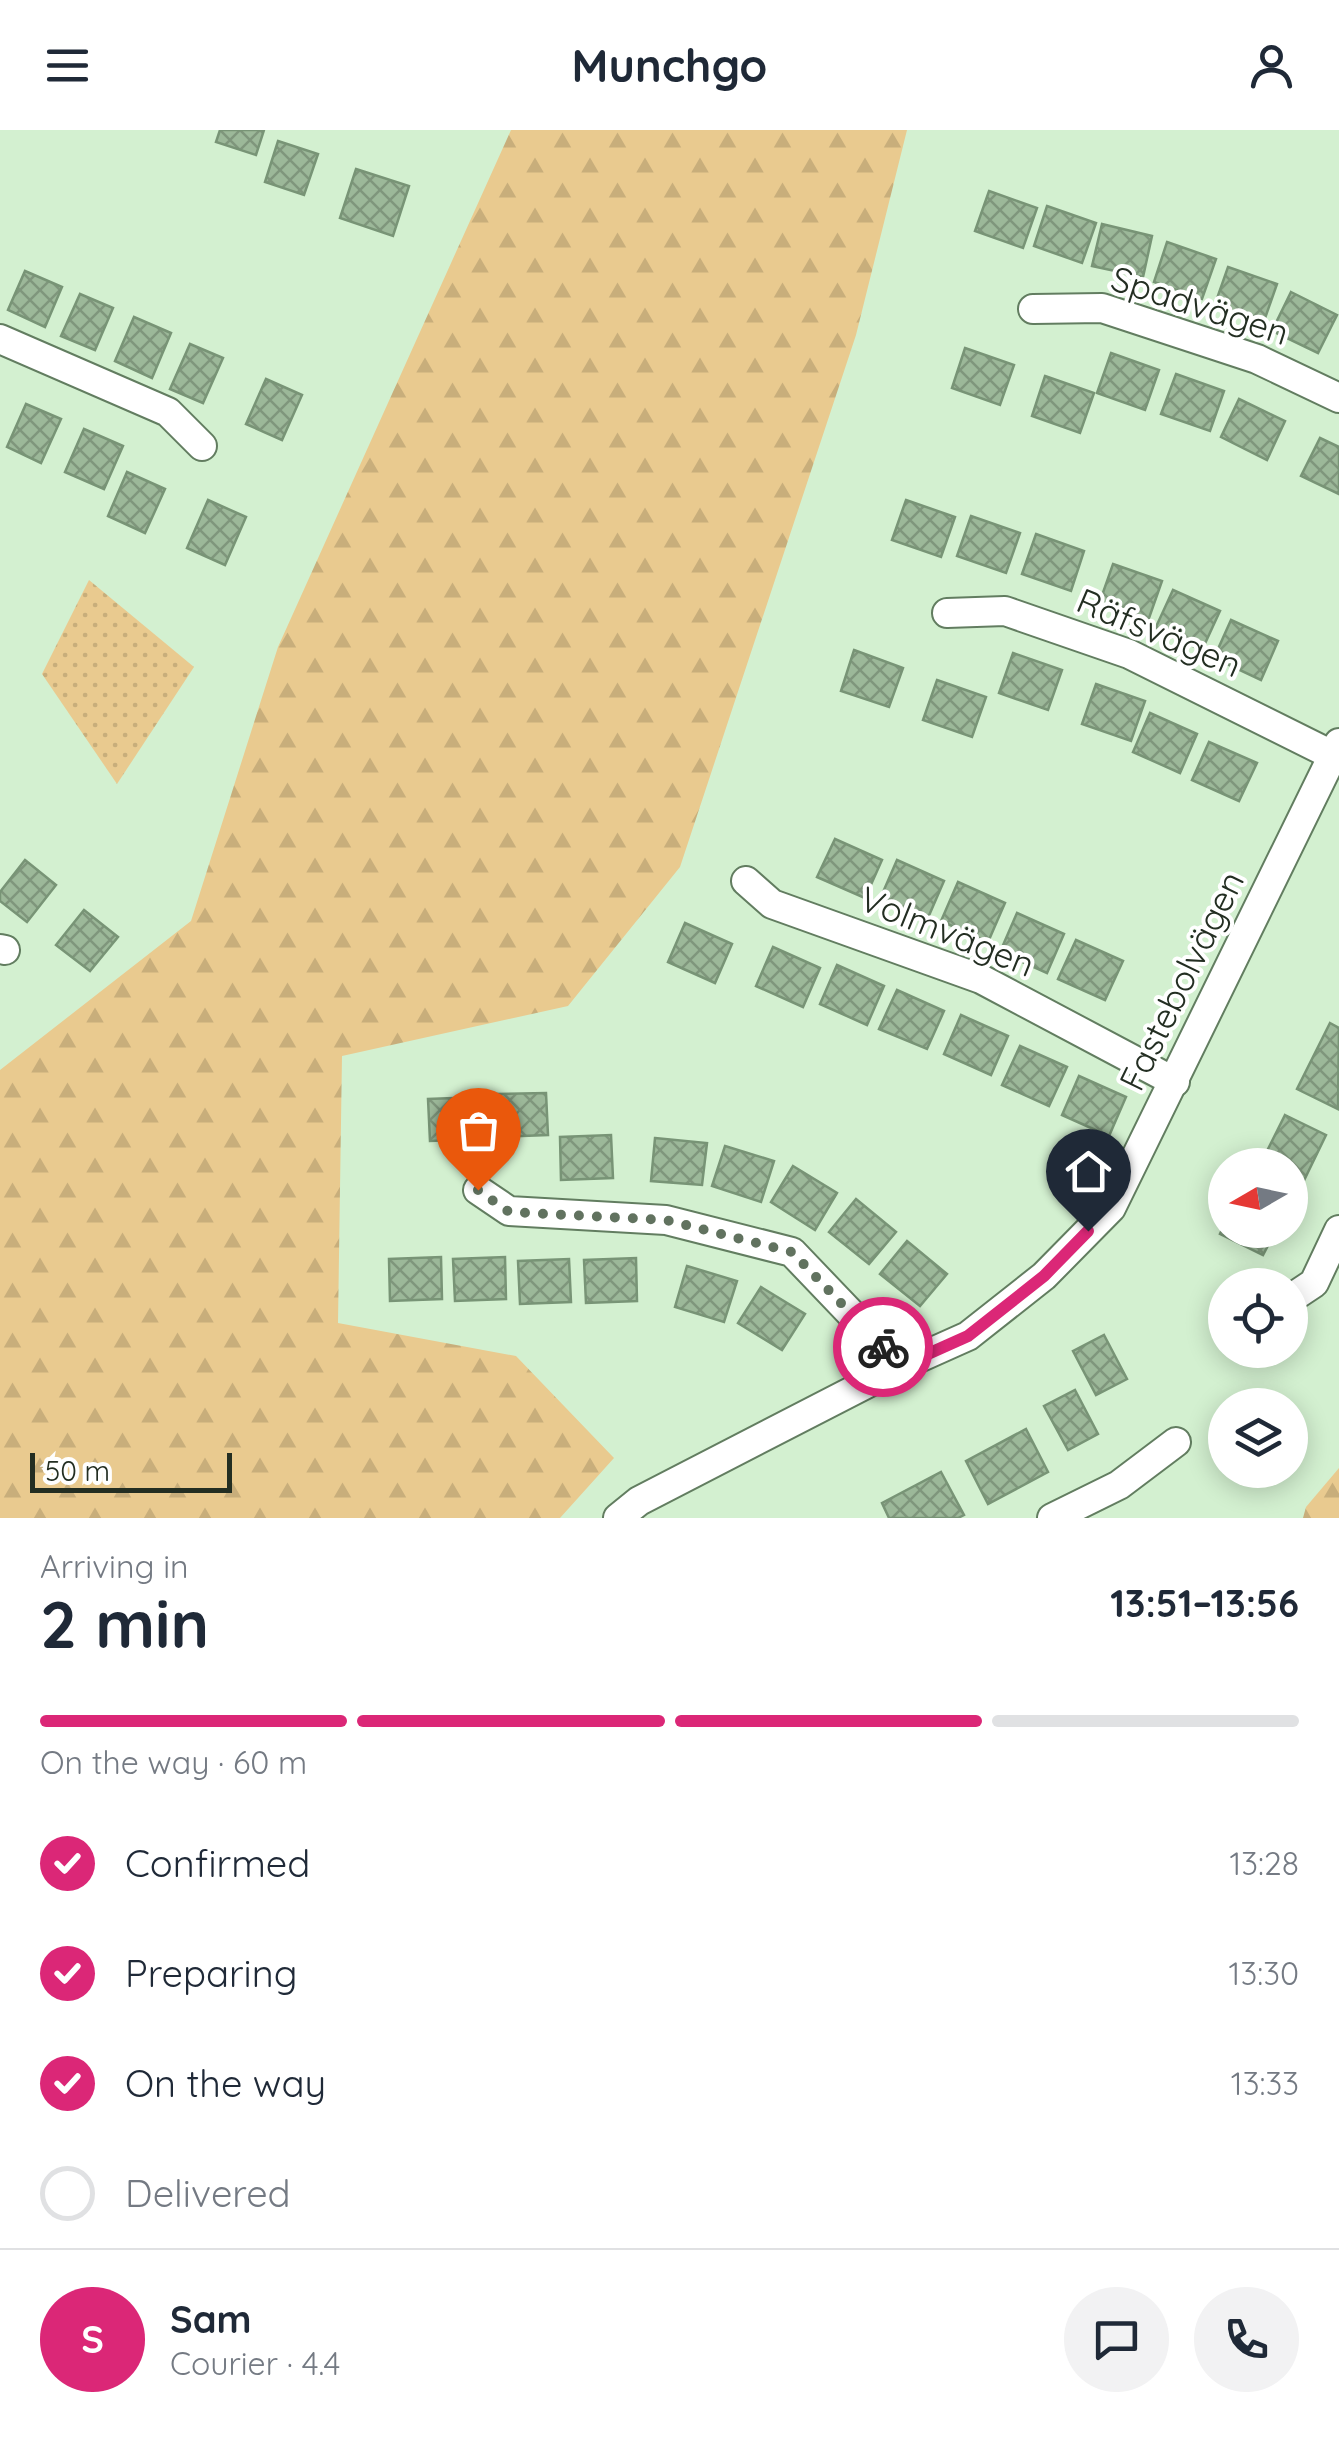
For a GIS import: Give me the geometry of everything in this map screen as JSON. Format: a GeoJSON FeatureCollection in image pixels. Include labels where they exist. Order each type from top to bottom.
{"type":"FeatureCollection","features":[{"type":"Feature","properties":{"kind":"street","name":"Spadvägen"},"geometry":{"type":"LineString","coordinates":[[1033,309],[1102,308],[1258,360],[1339,398]]}},
{"type":"Feature","properties":{"kind":"street"},"geometry":{"type":"LineString","coordinates":[[0,339],[168,412],[202,446]]}},
{"type":"Feature","properties":{"kind":"street","name":"Räfsvägen"},"geometry":{"type":"LineString","coordinates":[[947,612],[1005,611],[1130,654],[1336,749]]}},
{"type":"Feature","properties":{"kind":"street","name":"Fastebolvägen"},"geometry":{"type":"LineString","coordinates":[[634,1512],[901,1366],[968,1336],[1044,1276],[1111,1208],[1336,749]]}},
{"type":"Feature","properties":{"kind":"street","name":"Volmvägen"},"geometry":{"type":"LineString","coordinates":[[746,881],[772,904],[981,978],[1175,1082]]}},
{"type":"Feature","properties":{"kind":"street"},"geometry":{"type":"LineString","coordinates":[[478,1190],[509,1212],[666,1220],[792,1252],[901,1366]]}},
{"type":"Feature","properties":{"kind":"street"},"geometry":{"type":"LineString","coordinates":[[1308,1287],[1314,1283],[1339,1230]]}},
{"type":"Feature","properties":{"kind":"street"},"geometry":{"type":"LineString","coordinates":[[1052,1518],[1118,1485],[1176,1442]]}},
{"type":"Feature","properties":{"kind":"green space"},"geometry":{"type":"Polygon","coordinates":[[[511,130],[907,130],[856,335],[680,867],[568,1006],[342,1056],[338,1323],[516,1356],[614,1458],[560,1518],[0,1518],[0,1070],[191,921],[278,647],[511,130]]]}},
{"type":"Feature","properties":{"kind":"green space"},"geometry":{"type":"Polygon","coordinates":[[[89,580],[194,667],[117,784],[42,674],[89,580]]]}},
{"type":"Feature","properties":{"kind":"green space"},"geometry":{"type":"Polygon","coordinates":[[[1339,1468],[1339,1518],[1303,1518],[1306,1507],[1339,1468]]]}},
{"type":"Feature","properties":{"kind":"building"},"geometry":{"type":"Polygon","coordinates":[[[220,130],[264,130],[256,155],[216,142],[220,130]]]}},
{"type":"Feature","properties":{"kind":"building"},"geometry":{"type":"Polygon","coordinates":[[[278,141],[318,154],[304,195],[265,182],[278,141]]]}},
{"type":"Feature","properties":{"kind":"building"},"geometry":{"type":"Polygon","coordinates":[[[356,169],[409,186],[393,236],[340,218],[356,169]]]}},
{"type":"Feature","properties":{"kind":"building"},"geometry":{"type":"Polygon","coordinates":[[[989,191],[1037,208],[1023,248],[975,231],[989,191]]]}},
{"type":"Feature","properties":{"kind":"building"},"geometry":{"type":"Polygon","coordinates":[[[1047,206],[1096,223],[1082,263],[1034,246],[1047,206]]]}},
{"type":"Feature","properties":{"kind":"building"},"geometry":{"type":"Polygon","coordinates":[[[1102,224],[1152,236],[1143,277],[1092,266],[1102,224]]]}},
{"type":"Feature","properties":{"kind":"building"},"geometry":{"type":"Polygon","coordinates":[[[1167,242],[1216,259],[1202,299],[1154,282],[1167,242]]]}},
{"type":"Feature","properties":{"kind":"building"},"geometry":{"type":"Polygon","coordinates":[[[1228,267],[1277,284],[1263,324],[1214,307],[1228,267]]]}},
{"type":"Feature","properties":{"kind":"building"},"geometry":{"type":"Polygon","coordinates":[[[25,271],[62,287],[45,327],[8,310],[25,271]]]}},
{"type":"Feature","properties":{"kind":"building"},"geometry":{"type":"Polygon","coordinates":[[[1291,292],[1337,315],[1318,353],[1272,331],[1291,292]]]}},
{"type":"Feature","properties":{"kind":"building"},"geometry":{"type":"Polygon","coordinates":[[[80,294],[113,308],[95,350],[61,336],[80,294]]]}},
{"type":"Feature","properties":{"kind":"building"},"geometry":{"type":"Polygon","coordinates":[[[134,317],[171,333],[152,378],[115,361],[134,317]]]}},
{"type":"Feature","properties":{"kind":"building"},"geometry":{"type":"Polygon","coordinates":[[[190,344],[223,358],[203,403],[170,389],[190,344]]]}},
{"type":"Feature","properties":{"kind":"building"},"geometry":{"type":"Polygon","coordinates":[[[965,348],[1014,365],[1000,405],[952,388],[965,348]]]}},
{"type":"Feature","properties":{"kind":"building"},"geometry":{"type":"Polygon","coordinates":[[[1111,353],[1159,370],[1145,410],[1097,393],[1111,353]]]}},
{"type":"Feature","properties":{"kind":"building"},"geometry":{"type":"Polygon","coordinates":[[[1176,374],[1224,391],[1210,431],[1161,414],[1176,374]]]}},
{"type":"Feature","properties":{"kind":"building"},"geometry":{"type":"Polygon","coordinates":[[[1045,376],[1094,393],[1080,433],[1032,416],[1045,376]]]}},
{"type":"Feature","properties":{"kind":"building"},"geometry":{"type":"Polygon","coordinates":[[[266,379],[302,395],[282,440],[246,424],[266,379]]]}},
{"type":"Feature","properties":{"kind":"building"},"geometry":{"type":"Polygon","coordinates":[[[1239,399],[1285,421],[1267,460],[1221,437],[1239,399]]]}},
{"type":"Feature","properties":{"kind":"building"},"geometry":{"type":"Polygon","coordinates":[[[26,404],[61,419],[41,463],[7,447],[26,404]]]}},
{"type":"Feature","properties":{"kind":"building"},"geometry":{"type":"Polygon","coordinates":[[[84,429],[123,446],[104,489],[65,472],[84,429]]]}},
{"type":"Feature","properties":{"kind":"building"},"geometry":{"type":"Polygon","coordinates":[[[1320,438],[1339,447],[1339,494],[1301,476],[1320,438]]]}},
{"type":"Feature","properties":{"kind":"building"},"geometry":{"type":"Polygon","coordinates":[[[127,472],[165,489],[145,533],[108,516],[127,472]]]}},
{"type":"Feature","properties":{"kind":"building"},"geometry":{"type":"Polygon","coordinates":[[[208,500],[246,517],[225,565],[187,548],[208,500]]]}},
{"type":"Feature","properties":{"kind":"building"},"geometry":{"type":"Polygon","coordinates":[[[906,500],[955,517],[941,557],[892,540],[906,500]]]}},
{"type":"Feature","properties":{"kind":"building"},"geometry":{"type":"Polygon","coordinates":[[[971,516],[1020,533],[1006,573],[957,556],[971,516]]]}},
{"type":"Feature","properties":{"kind":"building"},"geometry":{"type":"Polygon","coordinates":[[[1036,534],[1084,551],[1071,591],[1022,574],[1036,534]]]}},
{"type":"Feature","properties":{"kind":"building"},"geometry":{"type":"Polygon","coordinates":[[[1113,564],[1162,581],[1148,621],[1099,604],[1113,564]]]}},
{"type":"Feature","properties":{"kind":"building"},"geometry":{"type":"Polygon","coordinates":[[[1173,590],[1220,611],[1202,650],[1155,629],[1173,590]]]}},
{"type":"Feature","properties":{"kind":"building"},"geometry":{"type":"Polygon","coordinates":[[[1231,620],[1278,641],[1261,680],[1214,658],[1231,620]]]}},
{"type":"Feature","properties":{"kind":"building"},"geometry":{"type":"Polygon","coordinates":[[[854,650],[903,668],[889,707],[841,691],[854,650]]]}},
{"type":"Feature","properties":{"kind":"building"},"geometry":{"type":"Polygon","coordinates":[[[1013,653],[1062,670],[1048,710],[999,693],[1013,653]]]}},
{"type":"Feature","properties":{"kind":"building"},"geometry":{"type":"Polygon","coordinates":[[[937,680],[986,697],[972,737],[923,720],[937,680]]]}},
{"type":"Feature","properties":{"kind":"building"},"geometry":{"type":"Polygon","coordinates":[[[1096,684],[1145,701],[1131,741],[1082,724],[1096,684]]]}},
{"type":"Feature","properties":{"kind":"building"},"geometry":{"type":"Polygon","coordinates":[[[1150,713],[1197,734],[1180,773],[1133,752],[1150,713]]]}},
{"type":"Feature","properties":{"kind":"building"},"geometry":{"type":"Polygon","coordinates":[[[1209,742],[1257,763],[1239,801],[1192,780],[1209,742]]]}},
{"type":"Feature","properties":{"kind":"building"},"geometry":{"type":"Polygon","coordinates":[[[835,839],[882,860],[865,898],[817,877],[835,839]]]}},
{"type":"Feature","properties":{"kind":"building"},"geometry":{"type":"Polygon","coordinates":[[[25,860],[56,885],[27,922],[0,901],[0,892],[25,860]]]}},
{"type":"Feature","properties":{"kind":"building"},"geometry":{"type":"Polygon","coordinates":[[[897,860],[944,881],[927,920],[880,899],[897,860]]]}},
{"type":"Feature","properties":{"kind":"building"},"geometry":{"type":"Polygon","coordinates":[[[958,882],[1005,903],[988,942],[941,921],[958,882]]]}},
{"type":"Feature","properties":{"kind":"building"},"geometry":{"type":"Polygon","coordinates":[[[84,910],[118,937],[90,971],[56,945],[84,910]]]}},
{"type":"Feature","properties":{"kind":"building"},"geometry":{"type":"Polygon","coordinates":[[[1017,913],[1064,934],[1047,973],[1000,952],[1017,913]]]}},
{"type":"Feature","properties":{"kind":"building"},"geometry":{"type":"Polygon","coordinates":[[[685,923],[732,944],[715,983],[668,962],[685,923]]]}},
{"type":"Feature","properties":{"kind":"building"},"geometry":{"type":"Polygon","coordinates":[[[1076,940],[1123,961],[1105,1000],[1058,979],[1076,940]]]}},
{"type":"Feature","properties":{"kind":"building"},"geometry":{"type":"Polygon","coordinates":[[[773,947],[820,968],[803,1007],[756,986],[773,947]]]}},
{"type":"Feature","properties":{"kind":"building"},"geometry":{"type":"Polygon","coordinates":[[[837,965],[884,986],[867,1025],[820,1004],[837,965]]]}},
{"type":"Feature","properties":{"kind":"building"},"geometry":{"type":"Polygon","coordinates":[[[897,990],[944,1011],[927,1049],[879,1029],[897,990]]]}},
{"type":"Feature","properties":{"kind":"building"},"geometry":{"type":"Polygon","coordinates":[[[961,1015],[1008,1036],[991,1075],[944,1054],[961,1015]]]}},
{"type":"Feature","properties":{"kind":"building"},"geometry":{"type":"Polygon","coordinates":[[[1330,1023],[1339,1028],[1338,1109],[1297,1089],[1330,1023]]]}},
{"type":"Feature","properties":{"kind":"building"},"geometry":{"type":"Polygon","coordinates":[[[1020,1046],[1067,1067],[1049,1106],[1002,1085],[1020,1046]]]}},
{"type":"Feature","properties":{"kind":"building"},"geometry":{"type":"Polygon","coordinates":[[[1079,1076],[1126,1097],[1109,1136],[1062,1115],[1079,1076]]]}},
{"type":"Feature","properties":{"kind":"building"},"geometry":{"type":"Polygon","coordinates":[[[546,1093],[548,1135],[496,1137],[495,1094],[546,1093]]]}},
{"type":"Feature","properties":{"kind":"building"},"geometry":{"type":"Polygon","coordinates":[[[480,1097],[482,1139],[430,1141],[428,1099],[480,1097]]]}},
{"type":"Feature","properties":{"kind":"building"},"geometry":{"type":"Polygon","coordinates":[[[1285,1115],[1326,1135],[1308,1172],[1308,1148],[1268,1148],[1285,1115]]]}},
{"type":"Feature","properties":{"kind":"building"},"geometry":{"type":"Polygon","coordinates":[[[611,1135],[613,1178],[561,1180],[560,1137],[611,1135]]]}},
{"type":"Feature","properties":{"kind":"building"},"geometry":{"type":"Polygon","coordinates":[[[655,1138],[707,1143],[702,1185],[651,1181],[655,1138]]]}},
{"type":"Feature","properties":{"kind":"building"},"geometry":{"type":"Polygon","coordinates":[[[725,1146],[774,1161],[761,1202],[712,1186],[725,1146]]]}},
{"type":"Feature","properties":{"kind":"building"},"geometry":{"type":"Polygon","coordinates":[[[793,1166],[837,1193],[815,1230],[771,1202],[793,1166]]]}},
{"type":"Feature","properties":{"kind":"building"},"geometry":{"type":"Polygon","coordinates":[[[856,1199],[896,1232],[869,1264],[829,1232],[856,1199]]]}},
{"type":"Feature","properties":{"kind":"building"},"geometry":{"type":"Polygon","coordinates":[[[907,1241],[947,1274],[920,1306],[880,1274],[907,1241]]]}},
{"type":"Feature","properties":{"kind":"building"},"geometry":{"type":"Polygon","coordinates":[[[1249,1248],[1267,1248],[1263,1255],[1249,1248]]]}},
{"type":"Feature","properties":{"kind":"building"},"geometry":{"type":"Polygon","coordinates":[[[441,1257],[442,1299],[390,1301],[389,1259],[441,1257]]]}},
{"type":"Feature","properties":{"kind":"building"},"geometry":{"type":"Polygon","coordinates":[[[505,1257],[506,1299],[455,1301],[453,1259],[505,1257]]]}},
{"type":"Feature","properties":{"kind":"building"},"geometry":{"type":"Polygon","coordinates":[[[636,1258],[637,1301],[586,1303],[584,1260],[636,1258]]]}},
{"type":"Feature","properties":{"kind":"building"},"geometry":{"type":"Polygon","coordinates":[[[569,1259],[571,1302],[520,1304],[518,1261],[569,1259]]]}},
{"type":"Feature","properties":{"kind":"building"},"geometry":{"type":"Polygon","coordinates":[[[687,1266],[737,1281],[724,1322],[675,1307],[687,1266]]]}},
{"type":"Feature","properties":{"kind":"building"},"geometry":{"type":"Polygon","coordinates":[[[761,1287],[805,1314],[782,1350],[738,1323],[761,1287]]]}},
{"type":"Feature","properties":{"kind":"building"},"geometry":{"type":"Polygon","coordinates":[[[1104,1335],[1127,1379],[1096,1395],[1073,1351],[1104,1335]]]}},
{"type":"Feature","properties":{"kind":"building"},"geometry":{"type":"Polygon","coordinates":[[[1075,1390],[1098,1434],[1068,1450],[1044,1406],[1075,1390]]]}},
{"type":"Feature","properties":{"kind":"building"},"geometry":{"type":"Polygon","coordinates":[[[1026,1429],[1048,1472],[988,1504],[966,1461],[1026,1429]]]}},
{"type":"Feature","properties":{"kind":"building"},"geometry":{"type":"Polygon","coordinates":[[[941,1472],[964,1515],[889,1518],[882,1503],[941,1472]]]}},
{"type":"Feature","properties":{"kind":"way so far"},"geometry":{"type":"LineString","coordinates":[[478,1190],[509,1212],[666,1220],[792,1252],[883,1347]]}},
{"type":"Feature","properties":{"kind":"route"},"geometry":{"type":"LineString","coordinates":[[883,1347],[901,1366],[968,1336],[1044,1276],[1088,1231]]}}]}
